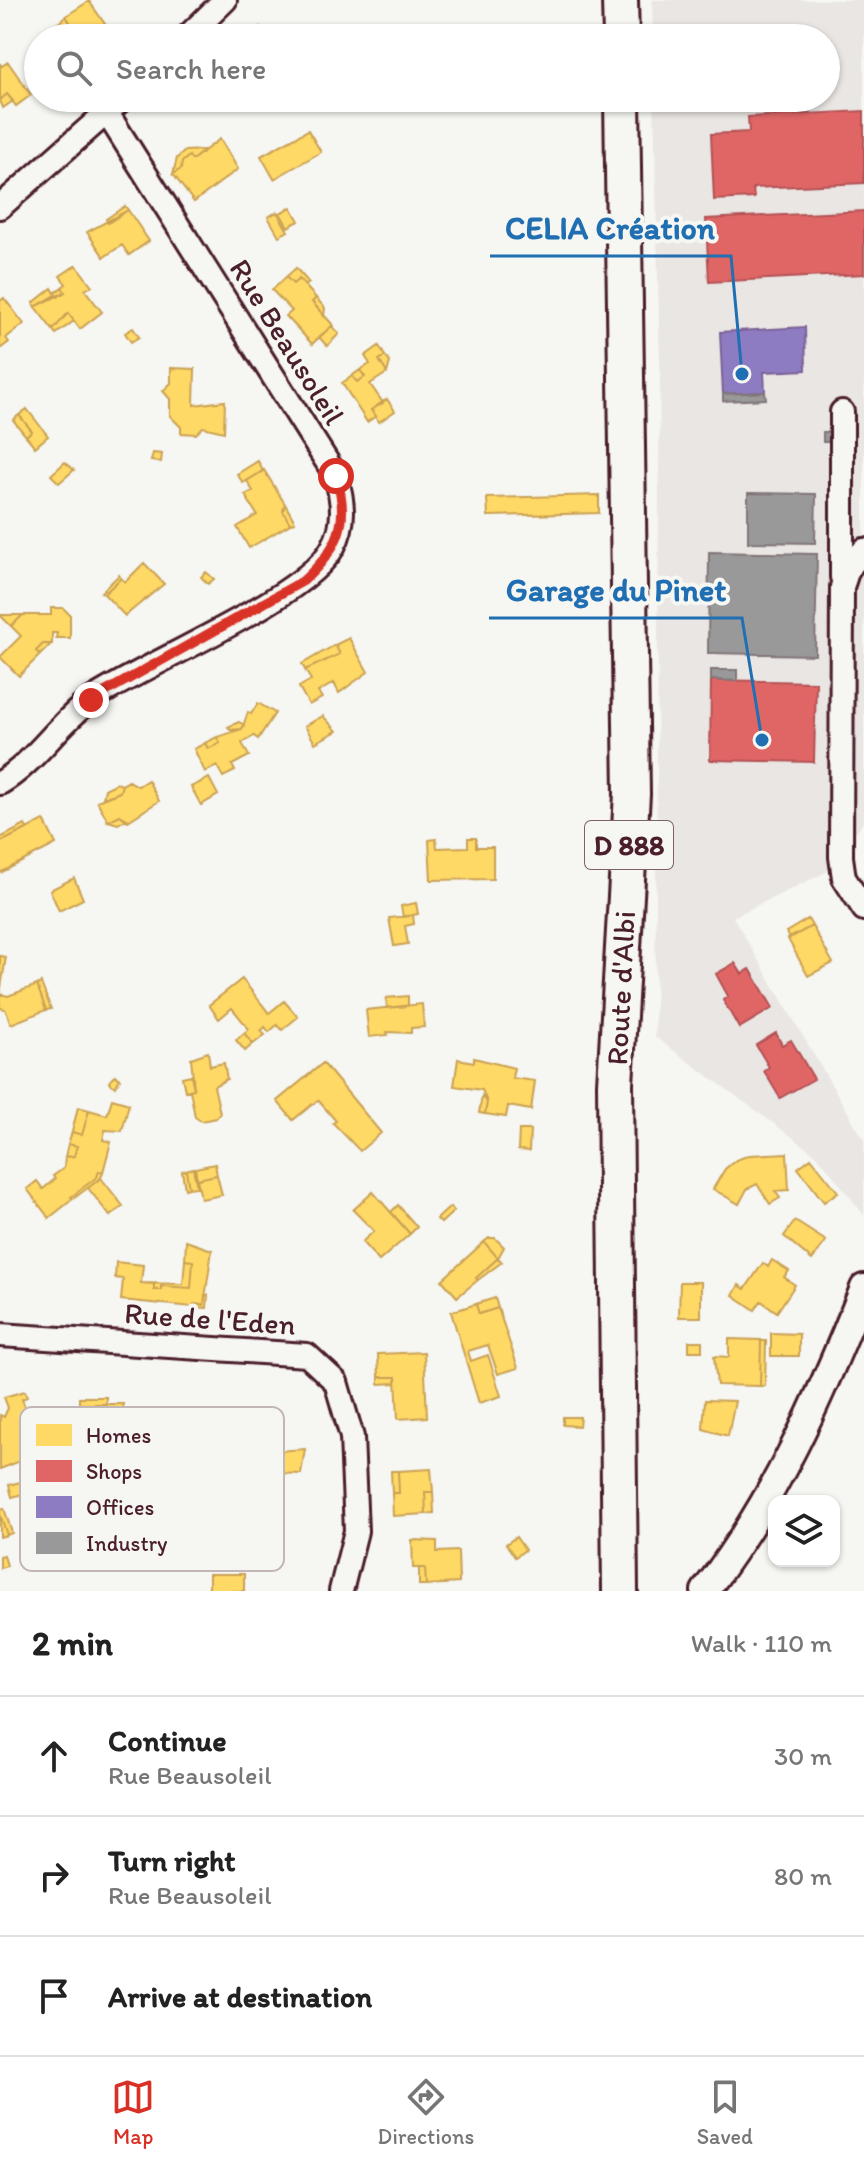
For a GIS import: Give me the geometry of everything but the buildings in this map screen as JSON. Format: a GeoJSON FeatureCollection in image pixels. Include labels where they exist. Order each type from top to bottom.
{"type":"FeatureCollection","features":[{"type":"Feature","properties":{"kind":"main road"},"geometry":{"type":"LineString","coordinates":[[620,0],[621,24]]}},
{"type":"Feature","properties":{"kind":"main road","name":"Route d'Albi"},"geometry":{"type":"LineString","coordinates":[[620,1591],[615,1084],[632,794],[622,112]]}},
{"type":"Feature","properties":{"kind":"street"},"geometry":{"type":"LineString","coordinates":[[200,24],[225,0]]}},
{"type":"Feature","properties":{"kind":"street"},"geometry":{"type":"LineString","coordinates":[[0,207],[107,112]]}},
{"type":"Feature","properties":{"kind":"street","name":"Rue Beausoleil"},"geometry":{"type":"LineString","coordinates":[[0,783],[91,700],[303,581],[333,548],[341,524],[344,502],[336,476],[119,112]]}},
{"type":"Feature","properties":{"kind":"street"},"geometry":{"type":"LineString","coordinates":[[842,412],[841,857],[844,878],[864,909]]}},
{"type":"Feature","properties":{"kind":"street"},"geometry":{"type":"LineString","coordinates":[[842,587],[848,569],[864,550]]}},
{"type":"Feature","properties":{"kind":"street"},"geometry":{"type":"LineString","coordinates":[[705,1591],[770,1497],[817,1406],[864,1288]]}},
{"type":"Feature","properties":{"kind":"street","name":"Rue de l'Eden"},"geometry":{"type":"LineString","coordinates":[[0,1335],[307,1355],[336,1382],[352,1437],[356,1531],[341,1591]]}},
{"type":"Feature","properties":{"kind":"street"},"geometry":{"type":"LineString","coordinates":[[690,1591],[726,1564]]}},
{"type":"Feature","properties":{"kind":"shaded area"},"geometry":{"type":"Polygon","coordinates":[[[652,0],[864,0],[864,821],[826,872],[733,917],[864,1140],[864,1215],[817,1155],[655,1037],[660,363],[654,112],[840,112],[840,24],[653,24],[652,0]]]}},
{"type":"Feature","properties":{"kind":"place","name":"CELIA Création"},"geometry":{"type":"Point","coordinates":[742,374]}},
{"type":"Feature","properties":{"kind":"place","name":"Garage du Pinet"},"geometry":{"type":"Point","coordinates":[762,740]}},
{"type":"Feature","properties":{"kind":"route"},"geometry":{"type":"LineString","coordinates":[[91,700],[303,581],[333,548],[341,524],[344,502],[336,476]]}}]}
